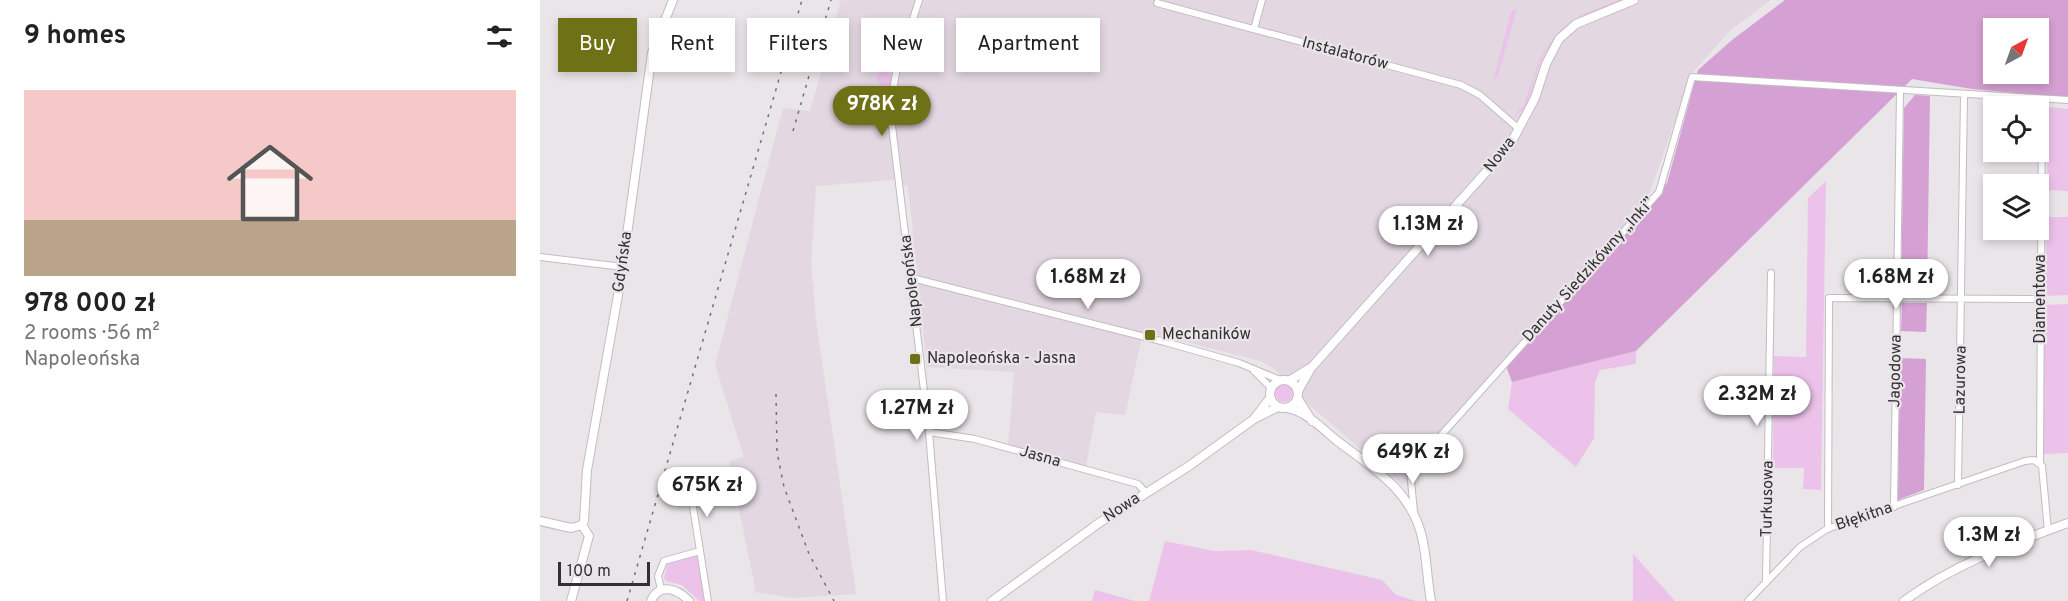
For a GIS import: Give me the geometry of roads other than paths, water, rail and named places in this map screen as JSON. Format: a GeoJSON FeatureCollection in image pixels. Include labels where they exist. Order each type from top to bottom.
{"type":"FeatureCollection","features":[{"type":"Feature","properties":{"kind":"street","name":"Gdyńska"},"geometry":{"type":"LineString","coordinates":[[579,527],[584,521],[587,470],[623,267],[652,53],[673,0]]}},
{"type":"Feature","properties":{"kind":"street","name":"Napoleońska"},"geometry":{"type":"LineString","coordinates":[[919,0],[897,73],[890,109],[929,432],[943,601]]}},
{"type":"Feature","properties":{"kind":"street"},"geometry":{"type":"LineString","coordinates":[[1254,29],[1262,0]]}},
{"type":"Feature","properties":{"kind":"street","name":"Nowa"},"geometry":{"type":"LineString","coordinates":[[992,601],[1099,523],[1190,466],[1254,419],[1283,407],[1298,395],[1311,368],[1499,158],[1519,129],[1535,98],[1551,51],[1559,39],[1576,24],[1634,0]]}},
{"type":"Feature","properties":{"kind":"street","name":"Instalatorów"},"geometry":{"type":"LineString","coordinates":[[1157,3],[1461,85],[1479,94],[1519,129]]}},
{"type":"Feature","properties":{"kind":"street","name":"Danuty Siedzikówny „Inki”"},"geometry":{"type":"LineString","coordinates":[[1415,514],[1410,470],[1659,192],[1692,77],[1984,96]]}},
{"type":"Feature","properties":{"kind":"street","name":"Jagodowa"},"geometry":{"type":"LineString","coordinates":[[1894,507],[1900,91]]}},
{"type":"Feature","properties":{"kind":"street","name":"Lazurowa"},"geometry":{"type":"LineString","coordinates":[[1958,484],[1963,300],[1964,95]]}},
{"type":"Feature","properties":{"kind":"street","name":"Danuty Siedzikówny „Inki”"},"geometry":{"type":"LineString","coordinates":[[2049,99],[2068,100]]}},
{"type":"Feature","properties":{"kind":"street","name":"Diamentowa"},"geometry":{"type":"LineString","coordinates":[[2040,463],[2042,162]]}},
{"type":"Feature","properties":{"kind":"street"},"geometry":{"type":"LineString","coordinates":[[540,257],[623,267]]}},
{"type":"Feature","properties":{"kind":"street","name":"Turkusowa"},"geometry":{"type":"LineString","coordinates":[[1766,582],[1771,273]]}},
{"type":"Feature","properties":{"kind":"street"},"geometry":{"type":"LineString","coordinates":[[912,278],[1239,363],[1253,371],[1284,380],[1298,395],[1312,421]]}},
{"type":"Feature","properties":{"kind":"street"},"geometry":{"type":"LineString","coordinates":[[1828,529],[1830,298],[2041,299]]}},
{"type":"Feature","properties":{"kind":"street","name":"Nowa"},"geometry":{"type":"LineString","coordinates":[[1271,388],[1311,368]]}},
{"type":"Feature","properties":{"kind":"street"},"geometry":{"type":"LineString","coordinates":[[1253,371],[1271,388],[1270,398],[1312,421],[1388,479],[1404,495],[1415,514],[1423,538],[1431,601]]}},
{"type":"Feature","properties":{"kind":"street","name":"Nowa"},"geometry":{"type":"LineString","coordinates":[[1254,419],[1270,398]]}},
{"type":"Feature","properties":{"kind":"street","name":"Jasna"},"geometry":{"type":"LineString","coordinates":[[929,432],[975,439],[1138,484],[1146,493]]}},
{"type":"Feature","properties":{"kind":"street","name":"Błękitna"},"geometry":{"type":"LineString","coordinates":[[1748,601],[1800,547],[1828,529],[2025,461],[2040,463]]}},
{"type":"Feature","properties":{"kind":"street"},"geometry":{"type":"LineString","coordinates":[[2040,463],[2044,477],[2048,531]]}},
{"type":"Feature","properties":{"kind":"street"},"geometry":{"type":"LineString","coordinates":[[690,488],[708,601]]}},
{"type":"Feature","properties":{"kind":"street"},"geometry":{"type":"LineString","coordinates":[[540,520],[586,530],[588,541],[571,601]]}},
{"type":"Feature","properties":{"kind":"street"},"geometry":{"type":"LineString","coordinates":[[1904,601],[1929,583],[1968,563],[2009,544],[2068,524]]}},
{"type":"Feature","properties":{"kind":"street"},"geometry":{"type":"LineString","coordinates":[[661,590],[658,576],[664,561],[700,551]]}},
{"type":"Feature","properties":{"kind":"street"},"geometry":{"type":"LineString","coordinates":[[651,601],[661,590],[675,590],[689,601]]}},
{"type":"Feature","properties":{"kind":"railway"},"geometry":{"type":"LineString","coordinates":[[627,601],[802,0]]}},
{"type":"Feature","properties":{"kind":"railway"},"geometry":{"type":"LineString","coordinates":[[793,131],[831,0]]}},
{"type":"Feature","properties":{"kind":"railway"},"geometry":{"type":"LineString","coordinates":[[776,394],[777,452],[784,487],[809,554],[834,601]]}},
{"type":"Feature","properties":{"kind":"place","name":"Mechaników"},"geometry":{"type":"Point","coordinates":[1150,335]}},
{"type":"Feature","properties":{"kind":"place","name":"Napoleońska - Jasna"},"geometry":{"type":"Point","coordinates":[915,359]}}]}
